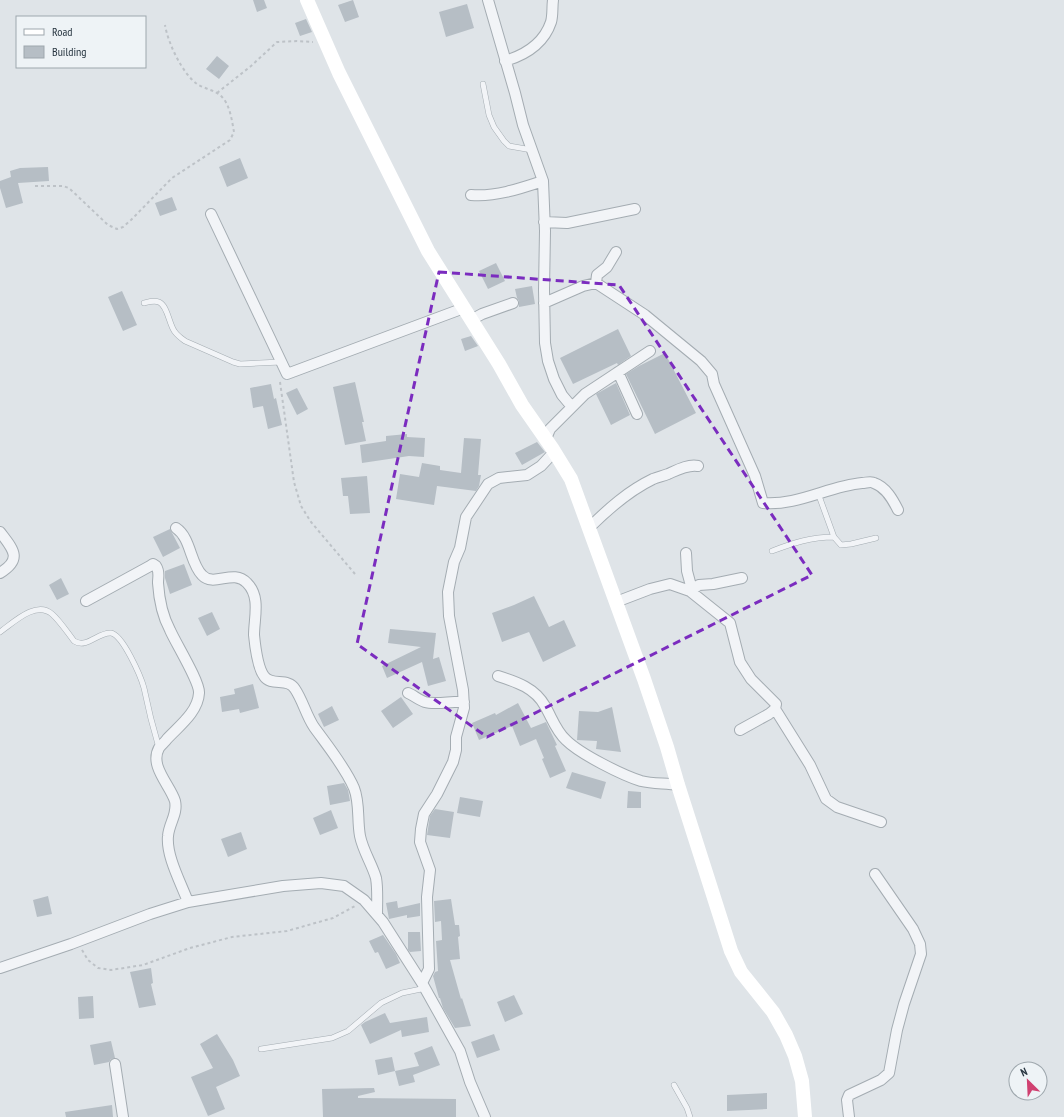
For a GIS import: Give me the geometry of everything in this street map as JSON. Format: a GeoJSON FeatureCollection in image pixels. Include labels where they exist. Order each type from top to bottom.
{"type":"FeatureCollection","features":[{"type":"Feature","properties":{"kind":"street"},"geometry":{"type":"LineString","coordinates":[[307,0],[339,73],[428,251],[499,364],[522,405],[546,439],[570,479],[644,679],[667,746],[731,951],[741,972],[773,1012],[786,1035],[795,1056],[802,1081],[805,1117]]}},
{"type":"Feature","properties":{"kind":"street"},"geometry":{"type":"LineString","coordinates":[[488,0],[523,125],[542,181],[544,222],[544,302],[548,361],[554,379],[562,395],[572,407]]}},
{"type":"Feature","properties":{"kind":"street"},"geometry":{"type":"LineString","coordinates":[[504,61],[513,59],[530,50],[544,38],[551,21],[553,0]]}},
{"type":"Feature","properties":{"kind":"street"},"geometry":{"type":"LineString","coordinates":[[471,195],[481,196],[501,194],[542,181]]}},
{"type":"Feature","properties":{"kind":"street"},"geometry":{"type":"LineString","coordinates":[[544,222],[567,223],[635,209]]}},
{"type":"Feature","properties":{"kind":"street"},"geometry":{"type":"LineString","coordinates":[[211,214],[287,374],[467,314],[482,314],[513,303]]}},
{"type":"Feature","properties":{"kind":"street"},"geometry":{"type":"LineString","coordinates":[[596,283],[597,275],[607,267],[616,252]]}},
{"type":"Feature","properties":{"kind":"street"},"geometry":{"type":"LineString","coordinates":[[544,302],[583,286],[596,283],[645,315],[701,361],[712,374],[714,384],[755,476],[763,503],[771,504],[852,484],[872,482],[889,495],[898,510]]}},
{"type":"Feature","properties":{"kind":"street"},"geometry":{"type":"LineString","coordinates":[[546,439],[550,429],[585,394],[650,351]]}},
{"type":"Feature","properties":{"kind":"street"},"geometry":{"type":"LineString","coordinates":[[618,372],[637,414]]}},
{"type":"Feature","properties":{"kind":"street"},"geometry":{"type":"LineString","coordinates":[[424,986],[428,968],[427,897],[430,870],[420,842],[421,828],[424,814],[437,794],[453,762],[456,750],[456,737],[464,708],[463,690],[449,616],[448,592],[454,562],[460,548],[466,518],[488,484],[499,478],[527,475],[541,466],[554,452]]}},
{"type":"Feature","properties":{"kind":"street"},"geometry":{"type":"LineString","coordinates":[[589,528],[620,499],[636,488],[656,478],[680,469],[692,465],[698,466]]}},
{"type":"Feature","properties":{"kind":"street"},"geometry":{"type":"LineString","coordinates":[[176,528],[184,537],[202,575],[208,579],[216,580],[226,577],[238,577],[247,582],[252,590],[256,603],[254,636],[258,660],[264,677],[269,681],[286,682],[295,688],[313,726],[335,756],[354,788],[360,835],[376,880],[377,915]]}},
{"type":"Feature","properties":{"kind":"street"},"geometry":{"type":"LineString","coordinates":[[0,532],[13,550],[14,558],[12,565],[0,573]]}},
{"type":"Feature","properties":{"kind":"street"},"geometry":{"type":"LineString","coordinates":[[686,553],[687,571],[691,586],[689,590]]}},
{"type":"Feature","properties":{"kind":"street"},"geometry":{"type":"LineString","coordinates":[[86,601],[153,564],[156,566],[159,571],[158,583],[169,629],[200,690],[198,702],[192,711],[159,748],[158,766],[160,774],[172,794],[176,812],[168,834],[168,846],[188,902]]}},
{"type":"Feature","properties":{"kind":"street"},"geometry":{"type":"LineString","coordinates":[[689,590],[699,585],[713,584],[742,578]]}},
{"type":"Feature","properties":{"kind":"street"},"geometry":{"type":"LineString","coordinates":[[616,602],[650,589],[670,584],[689,590],[730,623],[740,662],[751,678],[776,704],[775,710],[810,765],[826,799],[837,807],[881,822]]}},
{"type":"Feature","properties":{"kind":"street"},"geometry":{"type":"LineString","coordinates":[[498,676],[521,684],[530,689],[545,705],[552,722],[565,739],[575,748],[610,768],[642,781],[678,785]]}},
{"type":"Feature","properties":{"kind":"street"},"geometry":{"type":"LineString","coordinates":[[408,692],[424,702],[464,702]]}},
{"type":"Feature","properties":{"kind":"street"},"geometry":{"type":"LineString","coordinates":[[740,730],[775,710]]}},
{"type":"Feature","properties":{"kind":"street"},"geometry":{"type":"LineString","coordinates":[[848,1117],[847,1100],[849,1095],[881,1080],[889,1073],[897,1030],[921,954],[920,944],[913,929],[875,874]]}},
{"type":"Feature","properties":{"kind":"street"},"geometry":{"type":"LineString","coordinates":[[0,968],[77,942],[150,914],[188,902],[283,886],[321,882],[344,886],[364,900],[377,915],[404,953],[460,1051],[470,1082],[485,1117]]}},
{"type":"Feature","properties":{"kind":"street"},"geometry":{"type":"LineString","coordinates":[[115,1064],[123,1117]]}},
{"type":"Feature","properties":{"kind":"lane"},"geometry":{"type":"LineString","coordinates":[[483,84],[489,115],[500,136],[509,146],[532,150]]}},
{"type":"Feature","properties":{"kind":"lane"},"geometry":{"type":"LineString","coordinates":[[144,303],[158,301],[165,307],[175,332],[181,338],[233,362],[249,364],[281,362]]}},
{"type":"Feature","properties":{"kind":"lane"},"geometry":{"type":"LineString","coordinates":[[818,493],[834,537],[841,545],[876,538]]}},
{"type":"Feature","properties":{"kind":"lane"},"geometry":{"type":"LineString","coordinates":[[772,551],[812,538],[834,537]]}},
{"type":"Feature","properties":{"kind":"lane"},"geometry":{"type":"LineString","coordinates":[[0,632],[31,610],[38,609],[52,613],[74,641],[78,643],[83,644],[112,633],[118,637],[127,650],[143,687],[159,748]]}},
{"type":"Feature","properties":{"kind":"lane"},"geometry":{"type":"LineString","coordinates":[[261,1049],[332,1038],[348,1031],[381,1004],[402,993],[424,986]]}},
{"type":"Feature","properties":{"kind":"lane"},"geometry":{"type":"LineString","coordinates":[[674,1085],[687,1108],[690,1117]]}},
{"type":"Feature","properties":{"kind":"path"},"geometry":{"type":"LineString","coordinates":[[35,186],[63,186],[69,188],[108,225],[117,229],[123,227],[172,178],[230,140],[234,132],[226,102],[217,93],[198,85],[182,68],[166,34],[165,25]]}},
{"type":"Feature","properties":{"kind":"path"},"geometry":{"type":"LineString","coordinates":[[217,93],[251,66],[277,42],[297,41],[315,43],[324,39]]}},
{"type":"Feature","properties":{"kind":"path"},"geometry":{"type":"LineString","coordinates":[[287,374],[280,382],[294,482],[301,506],[311,522],[355,574]]}},
{"type":"Feature","properties":{"kind":"path"},"geometry":{"type":"LineString","coordinates":[[77,942],[88,960],[98,968],[111,970],[143,966],[190,948],[232,937],[287,931],[333,918],[364,900]]}},
{"type":"Feature","properties":{"kind":"highlighted area"},"geometry":{"type":"Polygon","coordinates":[[[439,272],[619,285],[812,575],[487,737],[357,644],[439,272]]]}},
{"type":"Feature","properties":{"kind":"building"},"geometry":{"type":"Polygon","coordinates":[[[253,0],[264,0],[267,8],[257,12],[253,0]]]}},
{"type":"Feature","properties":{"kind":"building"},"geometry":{"type":"Polygon","coordinates":[[[353,0],[359,17],[345,22],[338,5],[353,0]]]}},
{"type":"Feature","properties":{"kind":"building"},"geometry":{"type":"Polygon","coordinates":[[[467,4],[474,28],[446,37],[439,12],[467,4]]]}},
{"type":"Feature","properties":{"kind":"building"},"geometry":{"type":"Polygon","coordinates":[[[306,19],[312,32],[300,36],[295,23],[306,19]]]}},
{"type":"Feature","properties":{"kind":"building"},"geometry":{"type":"Polygon","coordinates":[[[217,56],[229,66],[219,79],[206,69],[217,56]]]}},
{"type":"Feature","properties":{"kind":"building"},"geometry":{"type":"Polygon","coordinates":[[[240,158],[248,178],[227,187],[219,167],[240,158]]]}},
{"type":"Feature","properties":{"kind":"building"},"geometry":{"type":"Polygon","coordinates":[[[48,167],[49,181],[18,183],[23,203],[6,208],[0,188],[0,181],[11,177],[10,171],[20,168],[48,167]]]}},
{"type":"Feature","properties":{"kind":"building"},"geometry":{"type":"Polygon","coordinates":[[[172,197],[177,210],[160,216],[155,203],[172,197]]]}},
{"type":"Feature","properties":{"kind":"building"},"geometry":{"type":"Polygon","coordinates":[[[496,263],[505,281],[488,289],[479,271],[496,263]]]}},
{"type":"Feature","properties":{"kind":"building"},"geometry":{"type":"Polygon","coordinates":[[[532,286],[535,304],[519,307],[519,301],[515,289],[532,286]]]}},
{"type":"Feature","properties":{"kind":"building"},"geometry":{"type":"Polygon","coordinates":[[[122,291],[137,325],[123,331],[108,297],[122,291]]]}},
{"type":"Feature","properties":{"kind":"building"},"geometry":{"type":"Polygon","coordinates":[[[618,329],[631,356],[618,365],[617,363],[573,384],[560,358],[618,329]]]}},
{"type":"Feature","properties":{"kind":"building"},"geometry":{"type":"Polygon","coordinates":[[[471,336],[478,346],[465,351],[461,339],[471,336]]]}},
{"type":"Feature","properties":{"kind":"building"},"geometry":{"type":"Polygon","coordinates":[[[665,353],[696,413],[655,434],[626,374],[665,353]]]}},
{"type":"Feature","properties":{"kind":"building"},"geometry":{"type":"Polygon","coordinates":[[[355,382],[364,422],[362,422],[366,441],[345,445],[333,387],[355,382]]]}},
{"type":"Feature","properties":{"kind":"building"},"geometry":{"type":"Polygon","coordinates":[[[616,383],[630,415],[611,425],[596,394],[616,383]]]}},
{"type":"Feature","properties":{"kind":"building"},"geometry":{"type":"Polygon","coordinates":[[[271,384],[274,399],[276,398],[282,425],[268,429],[263,406],[253,408],[250,388],[271,384]]]}},
{"type":"Feature","properties":{"kind":"building"},"geometry":{"type":"Polygon","coordinates":[[[297,388],[308,409],[297,415],[286,393],[297,388]]]}},
{"type":"Feature","properties":{"kind":"building"},"geometry":{"type":"Polygon","coordinates":[[[407,434],[407,437],[425,438],[424,457],[409,456],[362,463],[360,445],[386,441],[386,436],[407,434]]]}},
{"type":"Feature","properties":{"kind":"building"},"geometry":{"type":"Polygon","coordinates":[[[464,438],[481,439],[478,475],[481,475],[479,486],[476,491],[437,486],[434,505],[396,499],[400,474],[419,477],[422,463],[440,466],[440,470],[461,473],[464,438]]]}},
{"type":"Feature","properties":{"kind":"building"},"geometry":{"type":"Polygon","coordinates":[[[537,442],[545,452],[522,465],[515,453],[537,442]]]}},
{"type":"Feature","properties":{"kind":"building"},"geometry":{"type":"Polygon","coordinates":[[[367,476],[370,513],[350,514],[348,496],[343,496],[341,478],[367,476]]]}},
{"type":"Feature","properties":{"kind":"building"},"geometry":{"type":"Polygon","coordinates":[[[170,529],[180,548],[163,557],[153,537],[170,529]]]}},
{"type":"Feature","properties":{"kind":"building"},"geometry":{"type":"Polygon","coordinates":[[[184,564],[192,585],[170,594],[165,578],[165,571],[184,564]]]}},
{"type":"Feature","properties":{"kind":"building"},"geometry":{"type":"Polygon","coordinates":[[[61,578],[69,594],[57,600],[49,585],[61,578]]]}},
{"type":"Feature","properties":{"kind":"building"},"geometry":{"type":"Polygon","coordinates":[[[534,596],[549,627],[564,620],[576,646],[543,662],[529,632],[502,642],[492,613],[534,596]]]}},
{"type":"Feature","properties":{"kind":"building"},"geometry":{"type":"Polygon","coordinates":[[[212,612],[220,629],[207,636],[198,618],[212,612]]]}},
{"type":"Feature","properties":{"kind":"building"},"geometry":{"type":"Polygon","coordinates":[[[390,629],[436,633],[433,659],[439,657],[446,681],[428,686],[422,662],[387,678],[382,666],[421,647],[388,643],[390,629]]]}},
{"type":"Feature","properties":{"kind":"building"},"geometry":{"type":"Polygon","coordinates":[[[253,684],[259,708],[240,713],[239,709],[222,712],[220,697],[235,694],[234,689],[253,684]]]}},
{"type":"Feature","properties":{"kind":"building"},"geometry":{"type":"Polygon","coordinates":[[[401,697],[413,714],[393,728],[381,711],[401,697]]]}},
{"type":"Feature","properties":{"kind":"building"},"geometry":{"type":"Polygon","coordinates":[[[518,703],[531,728],[546,722],[557,745],[555,746],[566,771],[550,778],[536,739],[520,746],[512,726],[479,740],[472,723],[495,713],[496,715],[518,703]]]}},
{"type":"Feature","properties":{"kind":"building"},"geometry":{"type":"Polygon","coordinates":[[[332,706],[339,720],[324,727],[318,714],[332,706]]]}},
{"type":"Feature","properties":{"kind":"building"},"geometry":{"type":"Polygon","coordinates":[[[612,707],[621,752],[596,749],[597,741],[577,740],[579,711],[598,712],[612,707]]]}},
{"type":"Feature","properties":{"kind":"building"},"geometry":{"type":"Polygon","coordinates":[[[572,772],[606,782],[601,799],[566,788],[572,772]]]}},
{"type":"Feature","properties":{"kind":"building"},"geometry":{"type":"Polygon","coordinates":[[[344,783],[348,790],[350,801],[330,805],[327,786],[344,783]]]}},
{"type":"Feature","properties":{"kind":"building"},"geometry":{"type":"Polygon","coordinates":[[[628,791],[641,792],[641,808],[627,808],[628,791]]]}},
{"type":"Feature","properties":{"kind":"building"},"geometry":{"type":"Polygon","coordinates":[[[460,797],[483,801],[480,817],[457,813],[460,797]]]}},
{"type":"Feature","properties":{"kind":"building"},"geometry":{"type":"Polygon","coordinates":[[[435,809],[454,812],[450,838],[427,835],[430,816],[435,809]]]}},
{"type":"Feature","properties":{"kind":"building"},"geometry":{"type":"Polygon","coordinates":[[[331,810],[338,828],[320,835],[313,818],[331,810]]]}},
{"type":"Feature","properties":{"kind":"building"},"geometry":{"type":"Polygon","coordinates":[[[241,832],[247,849],[228,857],[221,839],[241,832]]]}},
{"type":"Feature","properties":{"kind":"building"},"geometry":{"type":"Polygon","coordinates":[[[48,896],[52,914],[37,917],[33,900],[48,896]]]}},
{"type":"Feature","properties":{"kind":"building"},"geometry":{"type":"Polygon","coordinates":[[[451,899],[455,925],[459,925],[460,936],[458,937],[460,959],[450,960],[461,999],[462,998],[471,1026],[455,1028],[443,1008],[433,976],[435,972],[438,971],[436,941],[442,940],[441,921],[435,922],[434,901],[451,899]]]}},
{"type":"Feature","properties":{"kind":"building"},"geometry":{"type":"Polygon","coordinates":[[[397,901],[398,908],[420,903],[420,916],[407,918],[407,915],[389,919],[386,903],[397,901]]]}},
{"type":"Feature","properties":{"kind":"building"},"geometry":{"type":"Polygon","coordinates":[[[408,932],[420,932],[421,951],[410,952],[408,950],[408,932]]]}},
{"type":"Feature","properties":{"kind":"building"},"geometry":{"type":"Polygon","coordinates":[[[383,935],[396,954],[400,963],[386,969],[378,952],[375,953],[369,941],[383,935]]]}},
{"type":"Feature","properties":{"kind":"building"},"geometry":{"type":"Polygon","coordinates":[[[151,968],[153,983],[151,984],[156,1005],[139,1008],[130,972],[151,968]]]}},
{"type":"Feature","properties":{"kind":"building"},"geometry":{"type":"Polygon","coordinates":[[[514,995],[523,1014],[505,1022],[497,1002],[514,995]]]}},
{"type":"Feature","properties":{"kind":"building"},"geometry":{"type":"Polygon","coordinates":[[[93,996],[94,1018],[79,1019],[78,997],[93,996]]]}},
{"type":"Feature","properties":{"kind":"building"},"geometry":{"type":"Polygon","coordinates":[[[385,1013],[390,1023],[427,1017],[429,1032],[402,1037],[401,1030],[370,1044],[361,1025],[385,1013]]]}},
{"type":"Feature","properties":{"kind":"building"},"geometry":{"type":"Polygon","coordinates":[[[217,1034],[233,1060],[240,1076],[216,1087],[225,1109],[208,1116],[191,1077],[213,1068],[200,1044],[217,1034]]]}},
{"type":"Feature","properties":{"kind":"building"},"geometry":{"type":"Polygon","coordinates":[[[494,1034],[500,1050],[477,1058],[471,1042],[494,1034]]]}},
{"type":"Feature","properties":{"kind":"building"},"geometry":{"type":"Polygon","coordinates":[[[111,1041],[115,1058],[111,1059],[109,1062],[94,1065],[90,1045],[111,1041]]]}},
{"type":"Feature","properties":{"kind":"building"},"geometry":{"type":"Polygon","coordinates":[[[432,1046],[440,1065],[413,1075],[415,1082],[399,1086],[395,1071],[419,1066],[414,1053],[432,1046]]]}},
{"type":"Feature","properties":{"kind":"building"},"geometry":{"type":"Polygon","coordinates":[[[392,1057],[395,1071],[378,1075],[375,1060],[392,1057]]]}},
{"type":"Feature","properties":{"kind":"building"},"geometry":{"type":"Polygon","coordinates":[[[374,1088],[375,1092],[358,1096],[358,1098],[456,1099],[456,1117],[323,1117],[322,1089],[374,1088]]]}},
{"type":"Feature","properties":{"kind":"building"},"geometry":{"type":"Polygon","coordinates":[[[767,1093],[767,1109],[727,1111],[727,1095],[767,1093]]]}},
{"type":"Feature","properties":{"kind":"building"},"geometry":{"type":"Polygon","coordinates":[[[112,1105],[113,1117],[66,1117],[65,1112],[112,1105]]]}}]}
